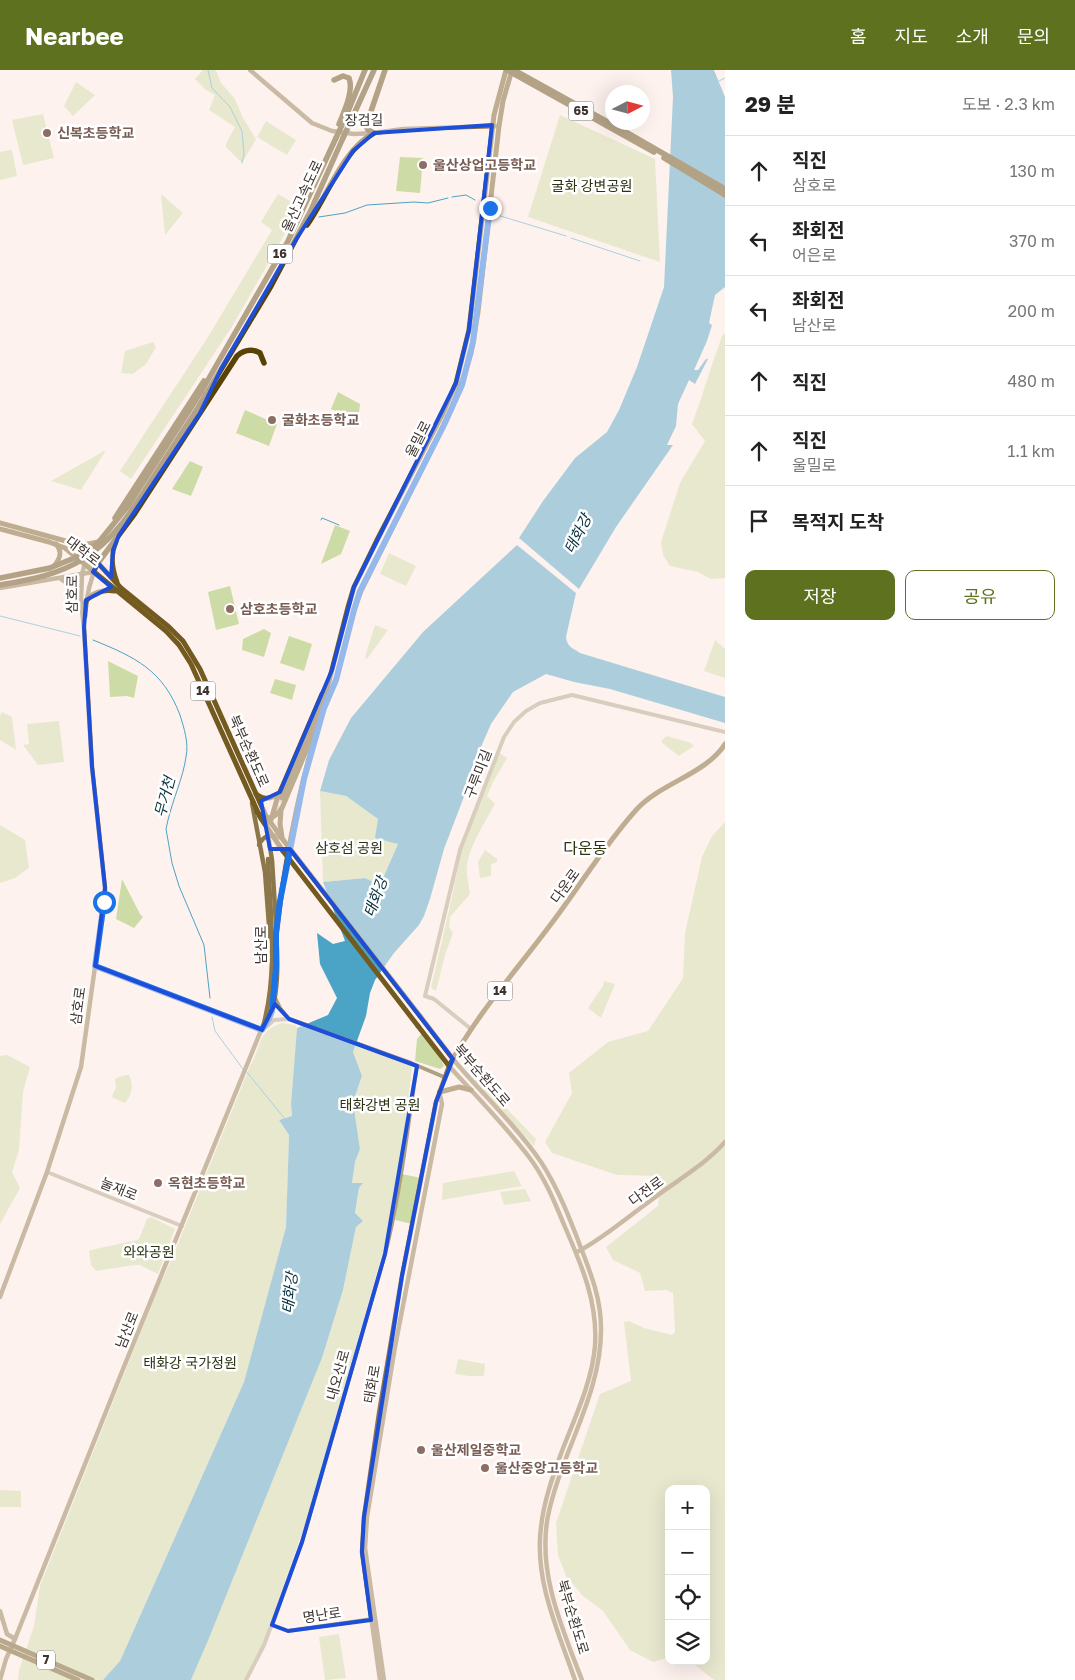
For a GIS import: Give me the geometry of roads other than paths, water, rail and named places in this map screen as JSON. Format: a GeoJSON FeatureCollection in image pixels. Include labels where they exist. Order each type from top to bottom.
{"type":"FeatureCollection","features":[{"type":"Feature","properties":{"kind":"highway","name":"울산고속도로"},"geometry":{"type":"LineString","coordinates":[[0,577],[50,568],[79,556],[98,543],[128,506],[272,286],[297,238],[343,138],[344,125],[365,70]]}},
{"type":"Feature","properties":{"kind":"highway","name":"울산고속도로"},"geometry":{"type":"LineString","coordinates":[[0,587],[42,576],[70,566],[96,551],[117,531],[199,406],[218,367],[288,241],[336,138],[374,70]]}},
{"type":"Feature","properties":{"kind":"highway"},"geometry":{"type":"LineString","coordinates":[[297,238],[318,209],[346,160],[361,142],[374,133],[368,130],[366,126],[385,70]]}},
{"type":"Feature","properties":{"kind":"highway","name":"65"},"geometry":{"type":"LineString","coordinates":[[506,70],[647,148],[725,195]]}},
{"type":"Feature","properties":{"kind":"highway","name":"65"},"geometry":{"type":"LineString","coordinates":[[513,70],[725,189]]}},
{"type":"Feature","properties":{"kind":"highway"},"geometry":{"type":"LineString","coordinates":[[334,80],[344,76],[349,78],[351,85],[344,125]]}},
{"type":"Feature","properties":{"kind":"highway"},"geometry":{"type":"LineString","coordinates":[[98,563],[135,513],[237,356],[243,352],[254,350],[260,354],[264,363]]}},
{"type":"Feature","properties":{"kind":"highway"},"geometry":{"type":"LineString","coordinates":[[200,413],[218,367]]}},
{"type":"Feature","properties":{"kind":"highway"},"geometry":{"type":"LineString","coordinates":[[90,557],[194,394],[218,367]]}},
{"type":"Feature","properties":{"kind":"highway","name":"7"},"geometry":{"type":"LineString","coordinates":[[0,1640],[92,1680]]}},
{"type":"Feature","properties":{"kind":"highway","name":"7"},"geometry":{"type":"LineString","coordinates":[[0,1646],[78,1680]]}},
{"type":"Feature","properties":{"kind":"main road","name":"장검길"},"geometry":{"type":"LineString","coordinates":[[250,70],[312,123],[332,131],[354,134],[403,129],[499,126]]}},
{"type":"Feature","properties":{"kind":"main road","name":"울밀로"},"geometry":{"type":"LineString","coordinates":[[269,819],[281,795],[328,678],[337,653],[354,587],[453,391],[462,361],[469,325],[492,125],[506,70]]}},
{"type":"Feature","properties":{"kind":"main road","name":"울밀로"},"geometry":{"type":"LineString","coordinates":[[324,708],[336,680],[360,591],[451,410],[465,373],[478,312],[499,126],[503,102],[513,70]]}},
{"type":"Feature","properties":{"kind":"main road","name":"대학로"},"geometry":{"type":"LineString","coordinates":[[0,523],[72,543],[98,563]]}},
{"type":"Feature","properties":{"kind":"main road","name":"대학로"},"geometry":{"type":"LineString","coordinates":[[0,528],[65,548],[118,592]]}},
{"type":"Feature","properties":{"kind":"main road"},"geometry":{"type":"LineString","coordinates":[[118,585],[112,561],[113,550],[119,535]]}},
{"type":"Feature","properties":{"kind":"main road"},"geometry":{"type":"LineString","coordinates":[[72,543],[83,545],[98,542]]}},
{"type":"Feature","properties":{"kind":"main road"},"geometry":{"type":"LineString","coordinates":[[54,566],[60,555],[56,544]]}},
{"type":"Feature","properties":{"kind":"main road","name":"삼호로"},"geometry":{"type":"LineString","coordinates":[[0,1297],[47,1172],[81,1067],[105,888],[92,767],[84,631],[82,574],[85,563],[90,557]]}},
{"type":"Feature","properties":{"kind":"main road"},"geometry":{"type":"LineString","coordinates":[[0,577],[54,566],[98,563]]}},
{"type":"Feature","properties":{"kind":"main road","name":"삼호로"},"geometry":{"type":"LineString","coordinates":[[83,601],[98,563]]}},
{"type":"Feature","properties":{"kind":"main road","name":"북부순환도로"},"geometry":{"type":"LineString","coordinates":[[98,563],[118,585],[169,627],[188,648],[200,668],[269,819],[453,1059],[528,1144],[555,1187],[582,1250],[594,1282],[600,1307],[599,1359],[583,1415],[554,1494],[548,1517],[546,1541],[548,1574],[553,1598],[582,1680]]}},
{"type":"Feature","properties":{"kind":"main road"},"geometry":{"type":"LineString","coordinates":[[0,587],[93,572]]}},
{"type":"Feature","properties":{"kind":"main road"},"geometry":{"type":"LineString","coordinates":[[57,578],[72,585],[83,601],[97,593],[110,590],[118,592]]}},
{"type":"Feature","properties":{"kind":"main road","name":"북부순환도로"},"geometry":{"type":"LineString","coordinates":[[118,592],[166,631],[184,652],[195,671],[257,812],[271,835],[449,1066],[522,1148],[533,1163],[549,1190],[576,1253],[586,1277],[592,1300],[595,1329],[594,1353],[589,1376],[548,1492],[542,1516],[540,1541],[542,1575],[548,1600],[575,1680]]}},
{"type":"Feature","properties":{"kind":"main road"},"geometry":{"type":"LineString","coordinates":[[269,819],[278,814],[282,808],[324,708]]}},
{"type":"Feature","properties":{"kind":"main road"},"geometry":{"type":"LineString","coordinates":[[276,934],[282,888],[304,779],[324,708]]}},
{"type":"Feature","properties":{"kind":"main road","name":"다운로"},"geometry":{"type":"LineString","coordinates":[[449,1066],[471,1029],[615,836],[639,807],[712,759],[725,744]]}},
{"type":"Feature","properties":{"kind":"main road"},"geometry":{"type":"LineString","coordinates":[[256,794],[261,798],[268,799],[281,795]]}},
{"type":"Feature","properties":{"kind":"main road"},"geometry":{"type":"LineString","coordinates":[[251,798],[265,879],[272,973]]}},
{"type":"Feature","properties":{"kind":"main road"},"geometry":{"type":"LineString","coordinates":[[282,808],[280,828],[284,841]]}},
{"type":"Feature","properties":{"kind":"main road"},"geometry":{"type":"LineString","coordinates":[[257,812],[269,819]]}},
{"type":"Feature","properties":{"kind":"main road"},"geometry":{"type":"LineString","coordinates":[[269,819],[271,835],[270,858]]}},
{"type":"Feature","properties":{"kind":"main road"},"geometry":{"type":"LineString","coordinates":[[259,846],[262,839],[271,835],[279,837],[284,841]]}},
{"type":"Feature","properties":{"kind":"main road"},"geometry":{"type":"LineString","coordinates":[[270,858],[275,850],[283,851]]}},
{"type":"Feature","properties":{"kind":"main road","name":"남산로"},"geometry":{"type":"LineString","coordinates":[[15,1640],[240,1079],[262,1030],[269,1019],[277,963],[270,858]]}},
{"type":"Feature","properties":{"kind":"main road","name":"남산로"},"geometry":{"type":"LineString","coordinates":[[262,1030],[272,973],[273,941],[270,858]]}},
{"type":"Feature","properties":{"kind":"main road"},"geometry":{"type":"LineString","coordinates":[[95,966],[262,1030]]}},
{"type":"Feature","properties":{"kind":"main road"},"geometry":{"type":"LineString","coordinates":[[443,1058],[446,1066],[445,1076]]}},
{"type":"Feature","properties":{"kind":"main road","name":"태화로"},"geometry":{"type":"LineString","coordinates":[[380,1680],[365,1548],[368,1517],[395,1347],[442,1104],[440,1094],[449,1066]]}},
{"type":"Feature","properties":{"kind":"main road"},"geometry":{"type":"LineString","coordinates":[[440,1094],[459,1087],[470,1090]]}},
{"type":"Feature","properties":{"kind":"main road","name":"다전로"},"geometry":{"type":"LineString","coordinates":[[576,1253],[601,1238],[646,1203],[688,1175],[715,1153],[725,1142]]}},
{"type":"Feature","properties":{"kind":"main road"},"geometry":{"type":"LineString","coordinates":[[0,1611],[8,1634],[15,1640],[6,1659],[2,1680]]}},
{"type":"Feature","properties":{"kind":"main road","name":"태화로"},"geometry":{"type":"LineString","coordinates":[[373,1619],[384,1680]]}},
{"type":"Feature","properties":{"kind":"street","name":"구루미길"},"geometry":{"type":"LineString","coordinates":[[471,1029],[434,1000],[425,996],[460,850],[504,737],[514,722],[526,711],[540,703],[572,695],[725,732]]}},
{"type":"Feature","properties":{"kind":"street"},"geometry":{"type":"LineString","coordinates":[[274,992],[278,1005],[291,1020]]}},
{"type":"Feature","properties":{"kind":"street"},"geometry":{"type":"LineString","coordinates":[[267,1010],[269,1019],[291,1020],[445,1076]]}},
{"type":"Feature","properties":{"kind":"street"},"geometry":{"type":"LineString","coordinates":[[262,1030],[277,1019]]}},
{"type":"Feature","properties":{"kind":"street","name":"내오산로"},"geometry":{"type":"LineString","coordinates":[[246,1680],[272,1625],[302,1542],[385,1254],[392,1227],[417,1066]]}},
{"type":"Feature","properties":{"kind":"street","name":"눌재로"},"geometry":{"type":"LineString","coordinates":[[47,1172],[182,1226]]}},
{"type":"Feature","properties":{"kind":"street","name":"명난로"},"geometry":{"type":"LineString","coordinates":[[272,1625],[288,1631],[373,1619]]}},
{"type":"Feature","properties":{"kind":"water","name":"태화강"},"geometry":{"type":"Polygon","coordinates":[[[671,70],[714,70],[725,97],[725,287],[715,295],[709,323],[712,325],[694,370],[698,370],[708,359],[695,384],[689,380],[678,404],[676,426],[667,445],[673,445],[616,527],[579,589],[519,538],[543,501],[575,458],[607,432],[619,410],[637,367],[664,287],[673,97],[671,70]]]}},
{"type":"Feature","properties":{"kind":"water","name":"태화강"},"geometry":{"type":"Polygon","coordinates":[[[517,545],[576,593],[566,637],[571,647],[580,653],[725,697],[725,723],[610,689],[546,674],[513,692],[491,724],[467,779],[465,794],[444,849],[424,916],[419,925],[394,953],[375,980],[370,993],[366,1016],[353,1052],[362,1076],[353,1102],[360,1149],[355,1162],[352,1183],[363,1183],[359,1188],[355,1213],[363,1221],[356,1227],[343,1290],[322,1358],[209,1638],[191,1680],[103,1680],[120,1661],[244,1382],[286,1227],[289,1135],[279,1120],[292,1116],[291,1104],[297,1028],[328,1015],[337,998],[320,964],[317,933],[333,944],[345,941],[323,882],[365,878],[380,885],[398,844],[375,838],[378,819],[346,796],[320,791],[329,760],[351,718],[423,632],[517,545]]]}},
{"type":"Feature","properties":{"kind":"waterway"},"geometry":{"type":"LineString","coordinates":[[208,70],[212,88],[230,107],[242,131],[244,154],[242,163]]}},
{"type":"Feature","properties":{"kind":"waterway"},"geometry":{"type":"LineString","coordinates":[[719,81],[725,78]]}},
{"type":"Feature","properties":{"kind":"waterway"},"geometry":{"type":"LineString","coordinates":[[452,197],[466,195],[475,200]]}},
{"type":"Feature","properties":{"kind":"waterway"},"geometry":{"type":"LineString","coordinates":[[319,217],[345,213],[367,205],[428,203],[448,198]]}},
{"type":"Feature","properties":{"kind":"waterway"},"geometry":{"type":"LineString","coordinates":[[494,214],[566,236]]}},
{"type":"Feature","properties":{"kind":"waterway"},"geometry":{"type":"LineString","coordinates":[[571,238],[640,261]]}},
{"type":"Feature","properties":{"kind":"waterway"},"geometry":{"type":"LineString","coordinates":[[321,520],[322,518],[339,525]]}},
{"type":"Feature","properties":{"kind":"waterway","name":"무거천"},"geometry":{"type":"LineString","coordinates":[[0,616],[80,636]]}},
{"type":"Feature","properties":{"kind":"waterway","name":"무거천"},"geometry":{"type":"LineString","coordinates":[[93,640],[135,659],[146,667],[165,687],[180,715],[186,736],[187,752],[183,773],[166,829],[172,863],[179,886],[204,945],[210,998]]}},
{"type":"Feature","properties":{"kind":"waterway","name":"무거천"},"geometry":{"type":"LineString","coordinates":[[212,1017],[215,1031],[243,1069]]}},
{"type":"Feature","properties":{"kind":"waterway","name":"무거천"},"geometry":{"type":"LineString","coordinates":[[246,1071],[285,1119]]}},
{"type":"Feature","properties":{"kind":"tunnel"},"geometry":{"type":"LineString","coordinates":[[275,815],[282,798]]}},
{"type":"Feature","properties":{"kind":"place","name":"신복초등학교"},"geometry":{"type":"Point","coordinates":[47,133]}},
{"type":"Feature","properties":{"kind":"place","name":"울산상업고등학교"},"geometry":{"type":"Point","coordinates":[423,165]}},
{"type":"Feature","properties":{"kind":"place","name":"굴화초등학교"},"geometry":{"type":"Point","coordinates":[272,420]}},
{"type":"Feature","properties":{"kind":"place","name":"삼호초등학교"},"geometry":{"type":"Point","coordinates":[230,609]}},
{"type":"Feature","properties":{"kind":"place","name":"옥현초등학교"},"geometry":{"type":"Point","coordinates":[158,1183]}},
{"type":"Feature","properties":{"kind":"place","name":"울산제일중학교"},"geometry":{"type":"Point","coordinates":[421,1450]}},
{"type":"Feature","properties":{"kind":"place","name":"울산중앙고등학교"},"geometry":{"type":"Point","coordinates":[485,1468]}},
{"type":"Feature","properties":{"kind":"district","name":"다운동"},"geometry":{"type":"Point","coordinates":[585,848]}},
{"type":"Feature","properties":{"kind":"park label","name":"굴화 강변공원"},"geometry":{"type":"Point","coordinates":[592,186]}},
{"type":"Feature","properties":{"kind":"park label","name":"삼호섬 공원"},"geometry":{"type":"Point","coordinates":[349,848]}},
{"type":"Feature","properties":{"kind":"park label","name":"태화강변 공원"},"geometry":{"type":"Point","coordinates":[380,1105]}},
{"type":"Feature","properties":{"kind":"park label","name":"와와공원"},"geometry":{"type":"Point","coordinates":[149,1252]}},
{"type":"Feature","properties":{"kind":"park label","name":"태화강 국가정원"},"geometry":{"type":"Point","coordinates":[190,1363]}}]}
